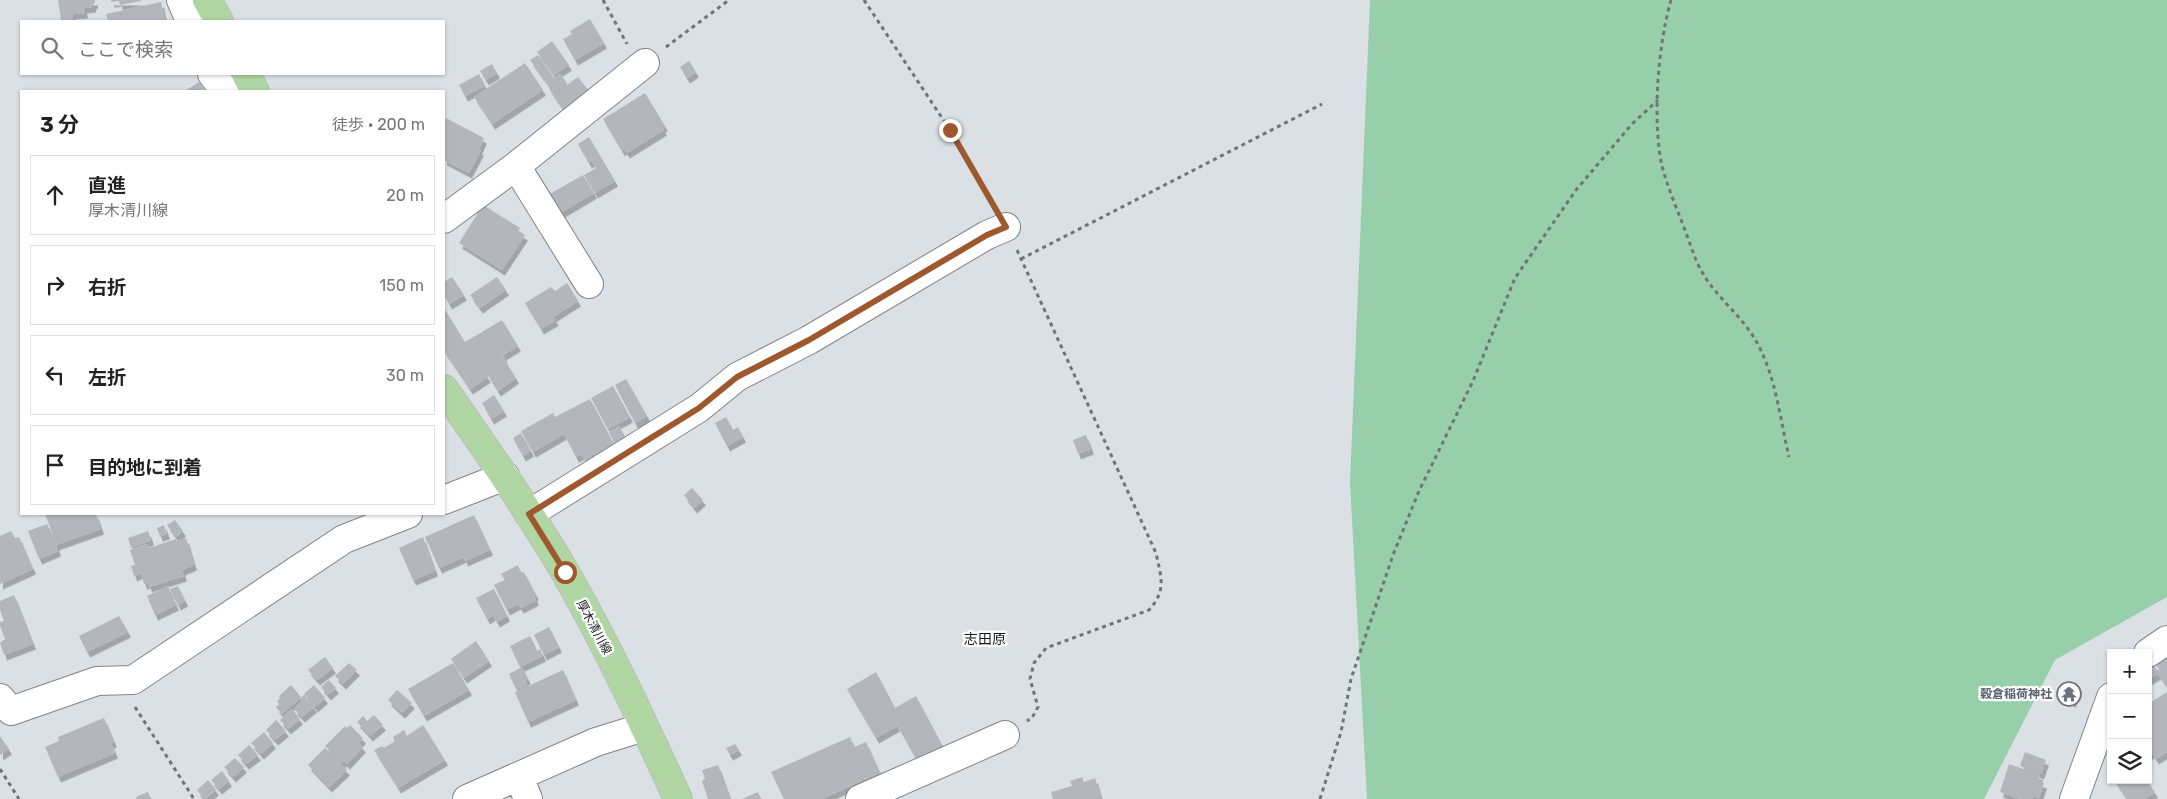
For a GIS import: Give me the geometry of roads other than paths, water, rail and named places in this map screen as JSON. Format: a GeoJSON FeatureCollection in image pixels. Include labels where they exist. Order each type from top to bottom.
{"type":"FeatureCollection","features":[{"type":"Feature","properties":{"kind":"main road"},"geometry":{"type":"LineString","coordinates":[[207,0],[218,20]]}},
{"type":"Feature","properties":{"kind":"main road"},"geometry":{"type":"LineString","coordinates":[[247,75],[254,90]]}},
{"type":"Feature","properties":{"kind":"main road","name":"厚木清川線"},"geometry":{"type":"LineString","coordinates":[[445,390],[505,476],[565,572],[603,643],[678,799]]}},
{"type":"Feature","properties":{"kind":"street"},"geometry":{"type":"LineString","coordinates":[[181,0],[190,20]]}},
{"type":"Feature","properties":{"kind":"street"},"geometry":{"type":"LineString","coordinates":[[445,218],[516,166],[642,65]]}},
{"type":"Feature","properties":{"kind":"street"},"geometry":{"type":"LineString","coordinates":[[213,75],[224,90]]}},
{"type":"Feature","properties":{"kind":"street"},"geometry":{"type":"LineString","coordinates":[[516,166],[589,284]]}},
{"type":"Feature","properties":{"kind":"street"},"geometry":{"type":"LineString","coordinates":[[529,514],[699,408],[737,377],[809,340],[987,235],[1006,227]]}},
{"type":"Feature","properties":{"kind":"street"},"geometry":{"type":"LineString","coordinates":[[445,500],[505,476]]}},
{"type":"Feature","properties":{"kind":"street"},"geometry":{"type":"LineString","coordinates":[[0,698],[11,711],[97,681],[133,680],[344,539],[405,515]]}},
{"type":"Feature","properties":{"kind":"street"},"geometry":{"type":"LineString","coordinates":[[2152,650],[2167,640]]}},
{"type":"Feature","properties":{"kind":"street"},"geometry":{"type":"LineString","coordinates":[[2074,799],[2107,708]]}},
{"type":"Feature","properties":{"kind":"street"},"geometry":{"type":"LineString","coordinates":[[467,799],[524,787],[596,742],[644,727]]}},
{"type":"Feature","properties":{"kind":"street"},"geometry":{"type":"LineString","coordinates":[[860,799],[1005,735]]}},
{"type":"Feature","properties":{"kind":"place","name":"穀倉稲荷神社"},"geometry":{"type":"Point","coordinates":[2069,694]}},
{"type":"Feature","properties":{"kind":"district","name":"志田原"},"geometry":{"type":"Point","coordinates":[985,639]}}]}
